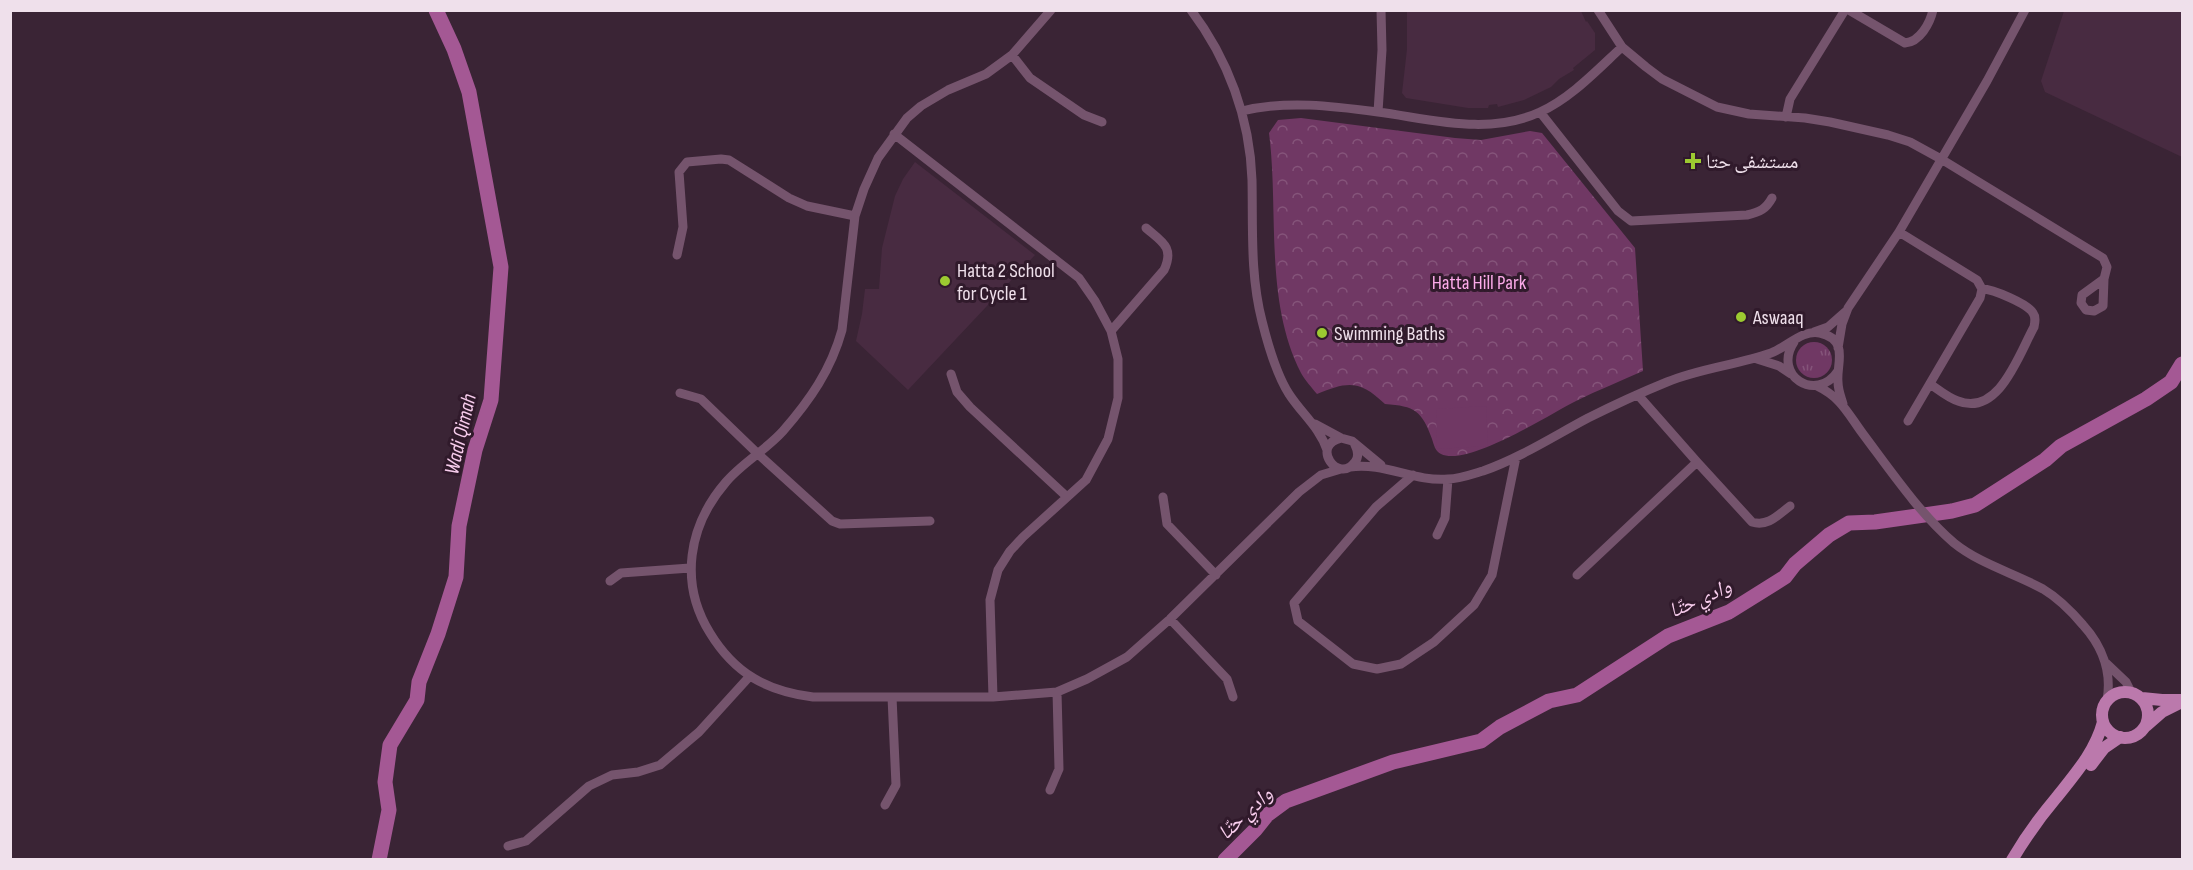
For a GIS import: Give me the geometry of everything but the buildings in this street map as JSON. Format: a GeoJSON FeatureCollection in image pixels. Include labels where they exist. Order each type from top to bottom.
{"type":"FeatureCollection","features":[{"type":"Feature","properties":{"kind":"main road"},"geometry":{"type":"LineString","coordinates":[[2120,737],[2107,729],[2102,715],[2107,700],[2114,694],[2122,692],[2162,700],[2182,701]]}},
{"type":"Feature","properties":{"kind":"main road"},"geometry":{"type":"LineString","coordinates":[[2136,695],[2149,712],[2145,727]]}},
{"type":"Feature","properties":{"kind":"main road"},"geometry":{"type":"LineString","coordinates":[[2020,860],[2049,817],[2098,755],[2120,737],[2134,736],[2163,712],[2182,701]]}},
{"type":"Feature","properties":{"kind":"main road"},"geometry":{"type":"LineString","coordinates":[[2012,860],[2032,829],[2085,761],[2097,741],[2103,722]]}},
{"type":"Feature","properties":{"kind":"street"},"geometry":{"type":"LineString","coordinates":[[1051,10],[1012,55],[986,74],[948,90],[921,106],[894,134],[878,158],[855,216],[846,307],[837,348],[823,378],[807,403],[781,433],[726,481],[700,522],[690,568],[703,622],[719,649],[749,677],[768,687],[813,697],[993,698],[1057,692],[1127,657],[1216,575],[1299,492],[1321,476],[1345,468],[1366,466],[1448,479],[1482,471],[1516,457],[1638,395],[1700,371],[1773,352],[1806,334],[1828,327],[1848,308],[1899,232],[1987,81],[2025,10]]}},
{"type":"Feature","properties":{"kind":"street"},"geometry":{"type":"LineString","coordinates":[[1191,10],[1224,63],[1242,111],[1250,151],[1252,255],[1261,320],[1276,366],[1288,392],[1324,440],[1332,465],[1345,468],[1357,459],[1358,449],[1355,445]]}},
{"type":"Feature","properties":{"kind":"street"},"geometry":{"type":"LineString","coordinates":[[1378,112],[1382,50],[1381,10]]}},
{"type":"Feature","properties":{"kind":"street"},"geometry":{"type":"LineString","coordinates":[[1598,10],[1622,47],[1662,79],[1717,107],[1749,114],[1822,121],[1910,142],[2103,258],[2107,267],[2104,279]]}},
{"type":"Feature","properties":{"kind":"street"},"geometry":{"type":"LineString","coordinates":[[1786,117],[1790,99],[1847,10],[1905,43],[1917,39],[1931,19],[1933,10]]}},
{"type":"Feature","properties":{"kind":"street"},"geometry":{"type":"LineString","coordinates":[[1242,111],[1282,104],[1378,112],[1439,122],[1481,125],[1518,119],[1540,112],[1571,92],[1622,47]]}},
{"type":"Feature","properties":{"kind":"street"},"geometry":{"type":"LineString","coordinates":[[1012,55],[1030,78],[1084,115],[1102,122]]}},
{"type":"Feature","properties":{"kind":"street"},"geometry":{"type":"LineString","coordinates":[[1540,112],[1618,211],[1631,221],[1747,215],[1758,213],[1767,207],[1772,198]]}},
{"type":"Feature","properties":{"kind":"street"},"geometry":{"type":"LineString","coordinates":[[894,134],[1079,278],[1112,331],[1118,359],[1119,398],[1108,439],[1086,480],[1066,496],[1010,551],[996,576],[990,600],[993,698]]}},
{"type":"Feature","properties":{"kind":"street"},"geometry":{"type":"LineString","coordinates":[[677,255],[683,227],[678,178],[679,172],[687,162],[729,160],[789,198],[807,206],[855,216]]}},
{"type":"Feature","properties":{"kind":"street"},"geometry":{"type":"LineString","coordinates":[[1112,331],[1164,270],[1167,263],[1168,251],[1165,245],[1146,228]]}},
{"type":"Feature","properties":{"kind":"street"},"geometry":{"type":"LineString","coordinates":[[1899,232],[1977,280],[1982,289],[1980,298],[1908,421]]}},
{"type":"Feature","properties":{"kind":"street"},"geometry":{"type":"LineString","coordinates":[[1930,384],[1958,401],[1971,404],[1990,399],[2000,390],[2034,327],[2035,320],[2031,309],[1993,290],[1982,289]]}},
{"type":"Feature","properties":{"kind":"street"},"geometry":{"type":"LineString","coordinates":[[1843,404],[1838,382],[1841,363],[1838,348],[1840,330],[1848,308]]}},
{"type":"Feature","properties":{"kind":"street"},"geometry":{"type":"LineString","coordinates":[[1813,333],[1827,336],[1838,348]]}},
{"type":"Feature","properties":{"kind":"street"},"geometry":{"type":"LineString","coordinates":[[1792,374],[1788,365],[1788,356],[1794,342]]}},
{"type":"Feature","properties":{"kind":"street"},"geometry":{"type":"LineString","coordinates":[[1755,358],[1765,360],[1792,374],[1799,381],[1817,386],[1843,404],[1859,429],[1912,498],[1944,532],[1967,552],[2045,590],[2062,603],[2085,627],[2106,663],[2136,695]]}},
{"type":"Feature","properties":{"kind":"street"},"geometry":{"type":"LineString","coordinates":[[1817,386],[1827,382],[1838,371]]}},
{"type":"Feature","properties":{"kind":"street"},"geometry":{"type":"LineString","coordinates":[[951,374],[957,392],[970,407],[1066,496]]}},
{"type":"Feature","properties":{"kind":"street"},"geometry":{"type":"LineString","coordinates":[[680,393],[701,399],[832,521],[840,524],[930,521]]}},
{"type":"Feature","properties":{"kind":"street"},"geometry":{"type":"LineString","coordinates":[[1638,395],[1752,522],[1763,524],[1769,522],[1790,506]]}},
{"type":"Feature","properties":{"kind":"street"},"geometry":{"type":"LineString","coordinates":[[1312,423],[1347,439],[1386,468]]}},
{"type":"Feature","properties":{"kind":"street"},"geometry":{"type":"LineString","coordinates":[[1321,476],[1332,442],[1341,438]]}},
{"type":"Feature","properties":{"kind":"street"},"geometry":{"type":"LineString","coordinates":[[1413,475],[1376,507],[1294,603],[1298,621],[1353,664],[1377,669],[1401,664],[1434,642],[1474,605],[1492,575],[1516,457]]}},
{"type":"Feature","properties":{"kind":"street"},"geometry":{"type":"LineString","coordinates":[[1577,575],[1697,462]]}},
{"type":"Feature","properties":{"kind":"street"},"geometry":{"type":"LineString","coordinates":[[1437,535],[1445,518],[1448,479]]}},
{"type":"Feature","properties":{"kind":"street"},"geometry":{"type":"LineString","coordinates":[[1163,497],[1167,524],[1216,575]]}},
{"type":"Feature","properties":{"kind":"street"},"geometry":{"type":"LineString","coordinates":[[609,581],[621,573],[690,568]]}},
{"type":"Feature","properties":{"kind":"street"},"geometry":{"type":"LineString","coordinates":[[1170,619],[1227,679],[1233,698]]}},
{"type":"Feature","properties":{"kind":"street"},"geometry":{"type":"LineString","coordinates":[[2106,663],[2109,688],[2107,700]]}},
{"type":"Feature","properties":{"kind":"street"},"geometry":{"type":"LineString","coordinates":[[508,846],[526,841],[589,786],[612,775],[638,772],[660,765],[699,732],[749,677]]}},
{"type":"Feature","properties":{"kind":"street"},"geometry":{"type":"LineString","coordinates":[[1050,790],[1059,772],[1057,692]]}},
{"type":"Feature","properties":{"kind":"street"},"geometry":{"type":"LineString","coordinates":[[885,805],[896,785],[892,697]]}},
{"type":"Feature","properties":{"kind":"shaded area"},"geometry":{"type":"Polygon","coordinates":[[[1407,11],[1581,11],[1595,33],[1595,50],[1551,87],[1524,100],[1498,107],[1497,104],[1489,105],[1488,108],[1468,108],[1406,98],[1402,93],[1407,49],[1407,11]]]}},
{"type":"Feature","properties":{"kind":"shaded area"},"geometry":{"type":"Polygon","coordinates":[[[2064,11],[2182,11],[2182,157],[2045,92],[2041,81],[2064,11]]]}},
{"type":"Feature","properties":{"kind":"shaded area","name":"Hatta 2 School for Cycle 1"},"geometry":{"type":"Polygon","coordinates":[[[915,162],[1035,255],[908,390],[856,341],[865,289],[879,289],[882,248],[895,196],[915,162]]]}},
{"type":"Feature","properties":{"kind":"green space","name":"Hatta Hill Park"},"geometry":{"type":"Polygon","coordinates":[[[1301,118],[1481,140],[1530,131],[1542,133],[1635,248],[1643,371],[1576,401],[1489,446],[1453,456],[1437,451],[1421,416],[1404,406],[1385,404],[1368,390],[1353,385],[1337,387],[1317,394],[1301,373],[1289,345],[1277,286],[1275,255],[1269,133],[1278,120],[1301,118]]]}},
{"type":"Feature","properties":{"kind":"green space"},"geometry":{"type":"Polygon","coordinates":[[[1814,342],[1827,347],[1832,360],[1827,373],[1814,378],[1801,373],[1796,360],[1801,347],[1814,342]]]}},
{"type":"Feature","properties":{"kind":"green space"},"geometry":{"type":"Polygon","coordinates":[[[1486,406],[1488,446],[1437,449],[1436,409],[1486,406]]]}},
{"type":"Feature","properties":{"kind":"waterway","name":"Wadi Qimah"},"geometry":{"type":"LineString","coordinates":[[379,860],[389,810],[385,782],[390,745],[417,700],[419,682],[438,634],[456,577],[459,526],[475,450],[491,400],[501,267],[469,92],[454,49],[436,10]]}},
{"type":"Feature","properties":{"kind":"waterway","name":"وادي حتّا"},"geometry":{"type":"LineString","coordinates":[[1225,860],[1267,815],[1286,801],[1393,762],[1481,741],[1500,727],[1549,701],[1577,695],[1668,636],[1729,612],[1785,577],[1795,564],[1829,535],[1849,523],[1875,522],[1952,511],[1975,505],[2045,460],[2061,446],[2146,399],[2171,382],[2182,364]]}},
{"type":"Feature","properties":{"kind":"place","name":"مستشفى حتا"},"geometry":{"type":"Point","coordinates":[1693,161]}},
{"type":"Feature","properties":{"kind":"place","name":"Hatta 2 School for Cycle 1"},"geometry":{"type":"Point","coordinates":[945,281]}},
{"type":"Feature","properties":{"kind":"place","name":"Aswaaq"},"geometry":{"type":"Point","coordinates":[1741,317]}},
{"type":"Feature","properties":{"kind":"place","name":"Swimming Baths"},"geometry":{"type":"Point","coordinates":[1322,333]}}]}
